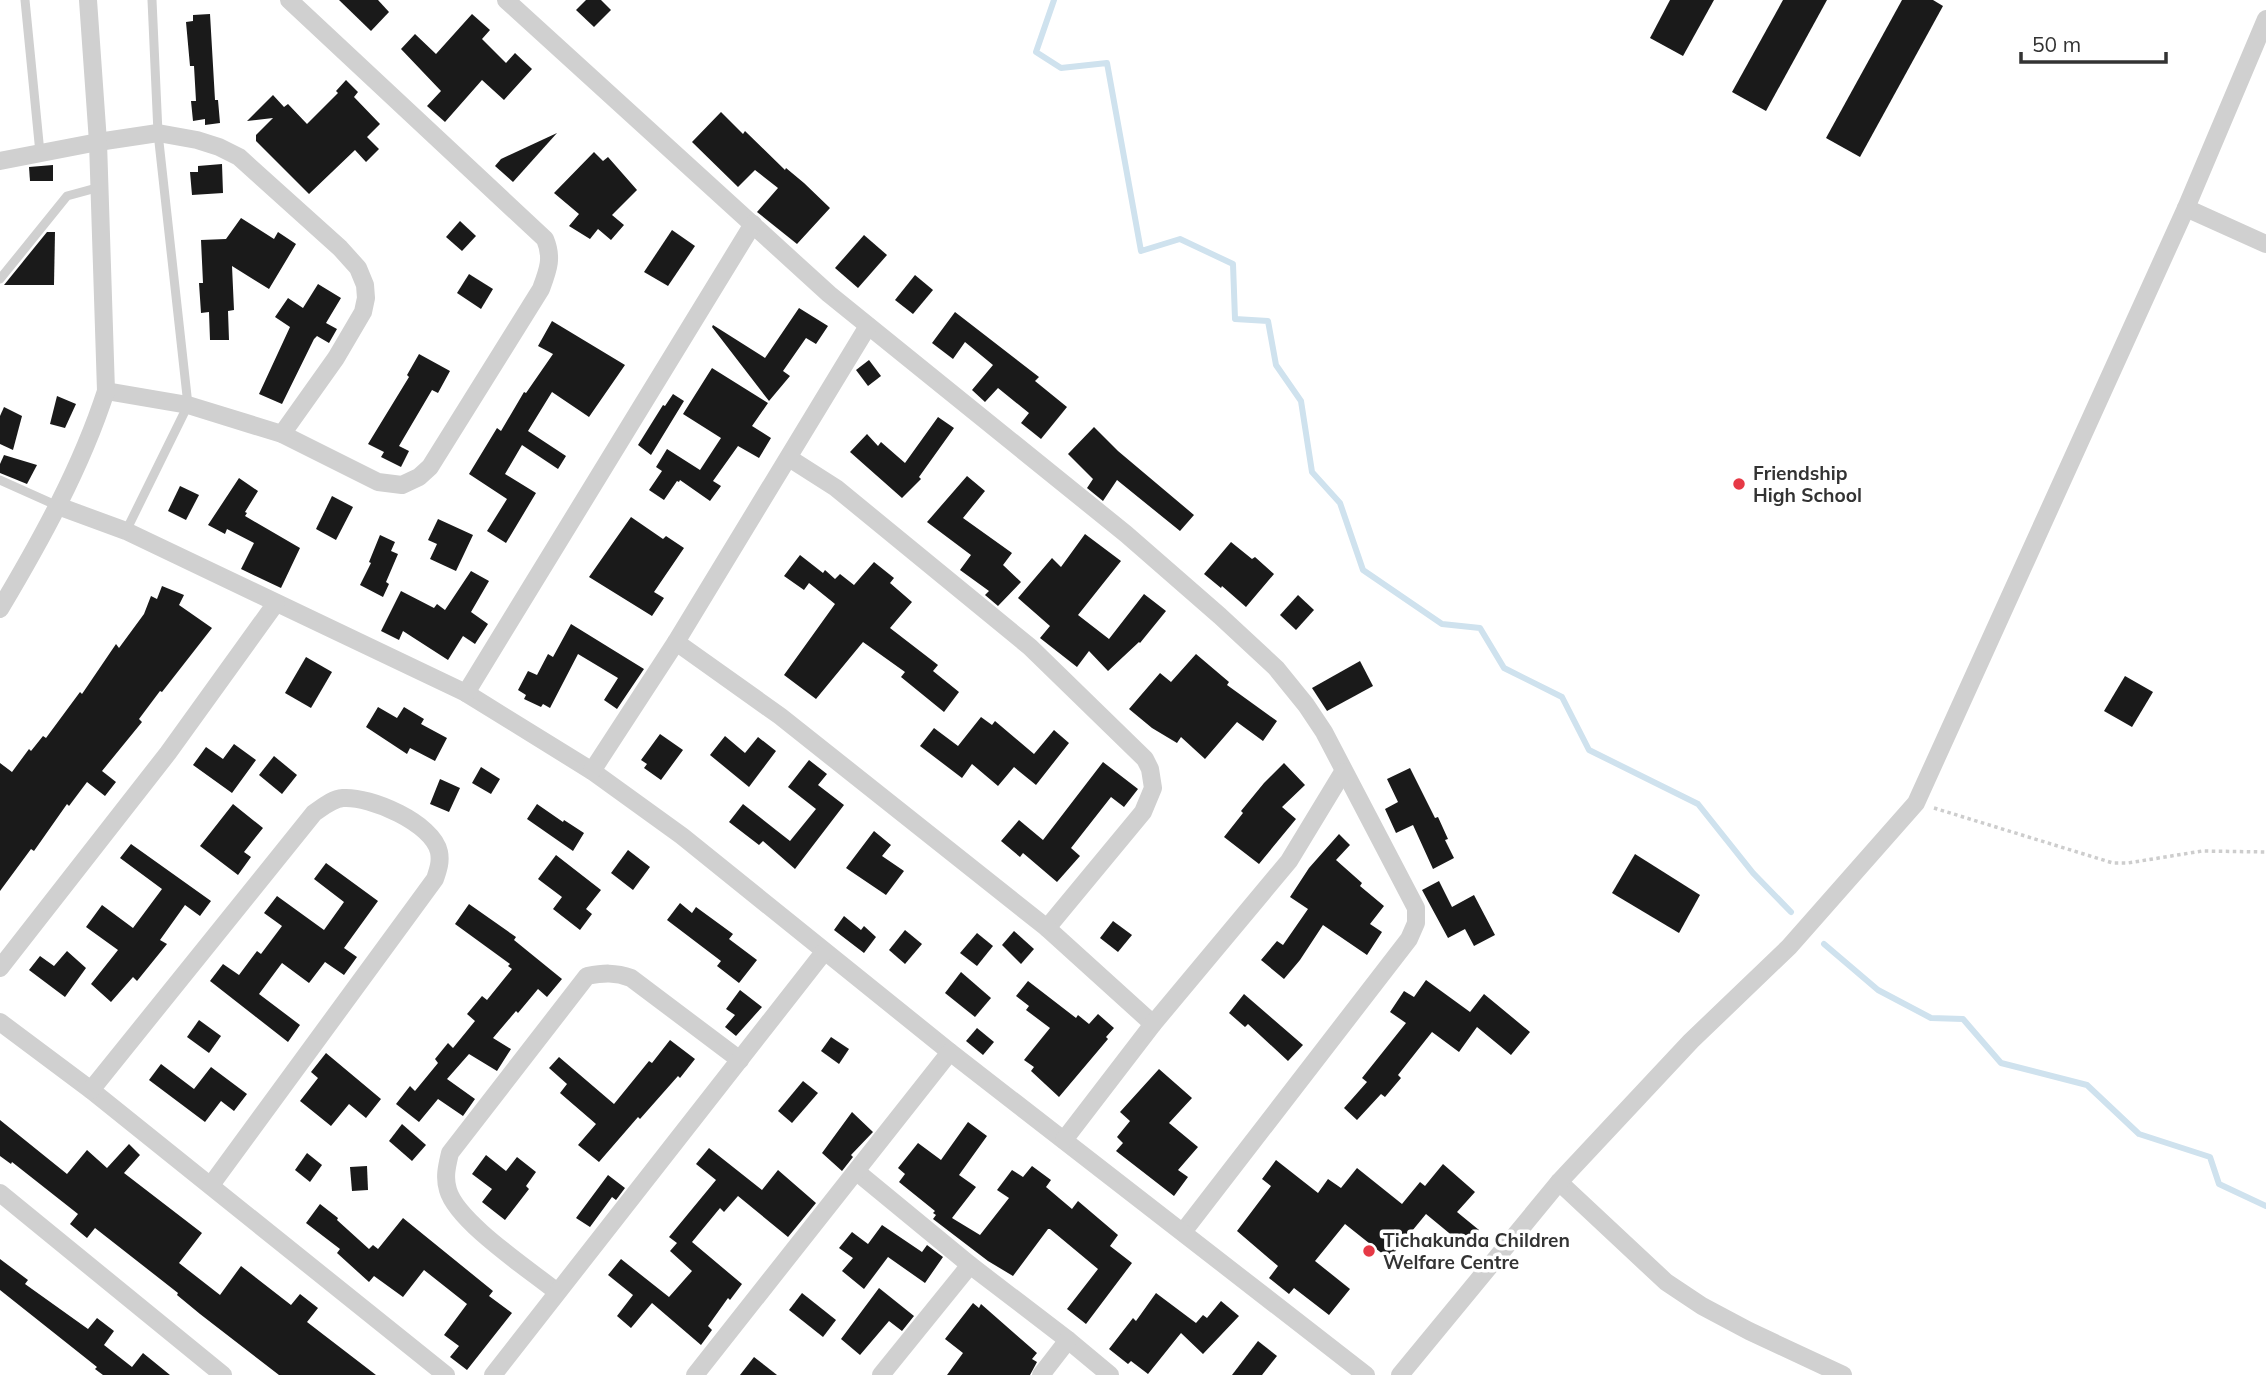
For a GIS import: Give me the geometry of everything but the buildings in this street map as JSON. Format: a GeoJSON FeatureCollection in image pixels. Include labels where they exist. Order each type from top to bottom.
{"type":"FeatureCollection","features":[{"type":"Feature","properties":{"kind":"street"},"geometry":{"type":"LineString","coordinates":[[0,609],[58,506],[96,424],[106,391],[98,142],[88,0]]}},
{"type":"Feature","properties":{"kind":"street"},"geometry":{"type":"LineString","coordinates":[[106,391],[188,405],[282,434],[378,482],[402,485],[419,477],[430,467],[541,289],[551,252],[545,239],[289,0]]}},
{"type":"Feature","properties":{"kind":"street"},"geometry":{"type":"LineString","coordinates":[[506,0],[829,294],[1126,534],[1230,625],[1276,668],[1324,732],[1416,908],[1416,923],[1409,939],[1183,1232]]}},
{"type":"Feature","properties":{"kind":"street"},"geometry":{"type":"LineString","coordinates":[[1400,1375],[1559,1182],[1691,1041],[1789,947],[1916,803],[2186,208],[2266,19]]}},
{"type":"Feature","properties":{"kind":"street"},"geometry":{"type":"LineString","coordinates":[[0,161],[159,133],[208,144],[240,157],[340,248],[358,268],[365,285],[363,312],[336,358],[282,434]]}},
{"type":"Feature","properties":{"kind":"street"},"geometry":{"type":"LineString","coordinates":[[2186,208],[2266,244]]}},
{"type":"Feature","properties":{"kind":"street"},"geometry":{"type":"LineString","coordinates":[[466,693],[753,224]]}},
{"type":"Feature","properties":{"kind":"street"},"geometry":{"type":"LineString","coordinates":[[592,771],[676,642],[867,326]]}},
{"type":"Feature","properties":{"kind":"street"},"geometry":{"type":"LineString","coordinates":[[789,458],[836,488],[1030,646],[1145,759],[1150,769],[1153,788],[1143,812],[1047,928]]}},
{"type":"Feature","properties":{"kind":"street"},"geometry":{"type":"LineString","coordinates":[[58,506],[126,531],[466,693],[592,771],[682,836],[950,1052],[1366,1375]]}},
{"type":"Feature","properties":{"kind":"street"},"geometry":{"type":"LineString","coordinates":[[0,968],[168,753],[276,603]]}},
{"type":"Feature","properties":{"kind":"street"},"geometry":{"type":"LineString","coordinates":[[676,642],[780,716],[1047,928],[1153,1024]]}},
{"type":"Feature","properties":{"kind":"street"},"geometry":{"type":"LineString","coordinates":[[1064,1140],[1153,1024],[1289,860],[1343,772]]}},
{"type":"Feature","properties":{"kind":"street"},"geometry":{"type":"LineString","coordinates":[[91,1090],[314,813],[333,801],[344,798],[362,800],[392,810],[424,830],[439,851],[440,864],[435,878],[211,1185]]}},
{"type":"Feature","properties":{"kind":"street"},"geometry":{"type":"LineString","coordinates":[[493,1375],[824,952]]}},
{"type":"Feature","properties":{"kind":"street"},"geometry":{"type":"LineString","coordinates":[[558,1292],[465,1219],[448,1192],[445,1175],[450,1153],[587,976],[604,972],[631,978],[740,1060]]}},
{"type":"Feature","properties":{"kind":"street"},"geometry":{"type":"LineString","coordinates":[[0,1022],[91,1090],[446,1375]]}},
{"type":"Feature","properties":{"kind":"street"},"geometry":{"type":"LineString","coordinates":[[695,1375],[950,1052]]}},
{"type":"Feature","properties":{"kind":"street"},"geometry":{"type":"LineString","coordinates":[[857,1172],[1110,1375]]}},
{"type":"Feature","properties":{"kind":"street"},"geometry":{"type":"LineString","coordinates":[[1559,1182],[1666,1282],[1702,1306],[1823,1371],[1843,1375]]}},
{"type":"Feature","properties":{"kind":"street"},"geometry":{"type":"LineString","coordinates":[[0,1193],[223,1375]]}},
{"type":"Feature","properties":{"kind":"street"},"geometry":{"type":"LineString","coordinates":[[881,1375],[970,1265]]}},
{"type":"Feature","properties":{"kind":"street"},"geometry":{"type":"LineString","coordinates":[[1041,1375],[1068,1340]]}},
{"type":"Feature","properties":{"kind":"lane"},"geometry":{"type":"LineString","coordinates":[[25,0],[40,153]]}},
{"type":"Feature","properties":{"kind":"lane"},"geometry":{"type":"LineString","coordinates":[[126,531],[188,405],[159,133],[152,0]]}},
{"type":"Feature","properties":{"kind":"lane"},"geometry":{"type":"LineString","coordinates":[[0,279],[66,196],[100,187]]}},
{"type":"Feature","properties":{"kind":"lane"},"geometry":{"type":"LineString","coordinates":[[0,480],[58,506]]}},
{"type":"Feature","properties":{"kind":"path"},"geometry":{"type":"LineString","coordinates":[[1916,803],[2113,863],[2202,852],[2266,852]]}},
{"type":"Feature","properties":{"kind":"waterway"},"geometry":{"type":"LineString","coordinates":[[1054,0],[1036,52],[1061,68],[1107,63],[1141,251],[1180,239],[1233,264],[1235,319],[1268,321],[1276,365],[1301,401],[1312,472],[1340,503],[1363,570],[1442,624],[1480,628],[1504,668],[1562,697],[1589,750],[1698,804],[1753,873],[1791,912]]}},
{"type":"Feature","properties":{"kind":"waterway"},"geometry":{"type":"LineString","coordinates":[[1824,944],[1878,990],[1931,1018],[1963,1019],[2001,1063],[2087,1085],[2139,1134],[2210,1157],[2219,1184],[2266,1206]]}},
{"type":"Feature","properties":{"kind":"place","name":"Friendship High School"},"geometry":{"type":"Point","coordinates":[1739,484]}},
{"type":"Feature","properties":{"kind":"place","name":"Tichakunda Children Welfare Centre"},"geometry":{"type":"Point","coordinates":[1369,1251]}}]}
